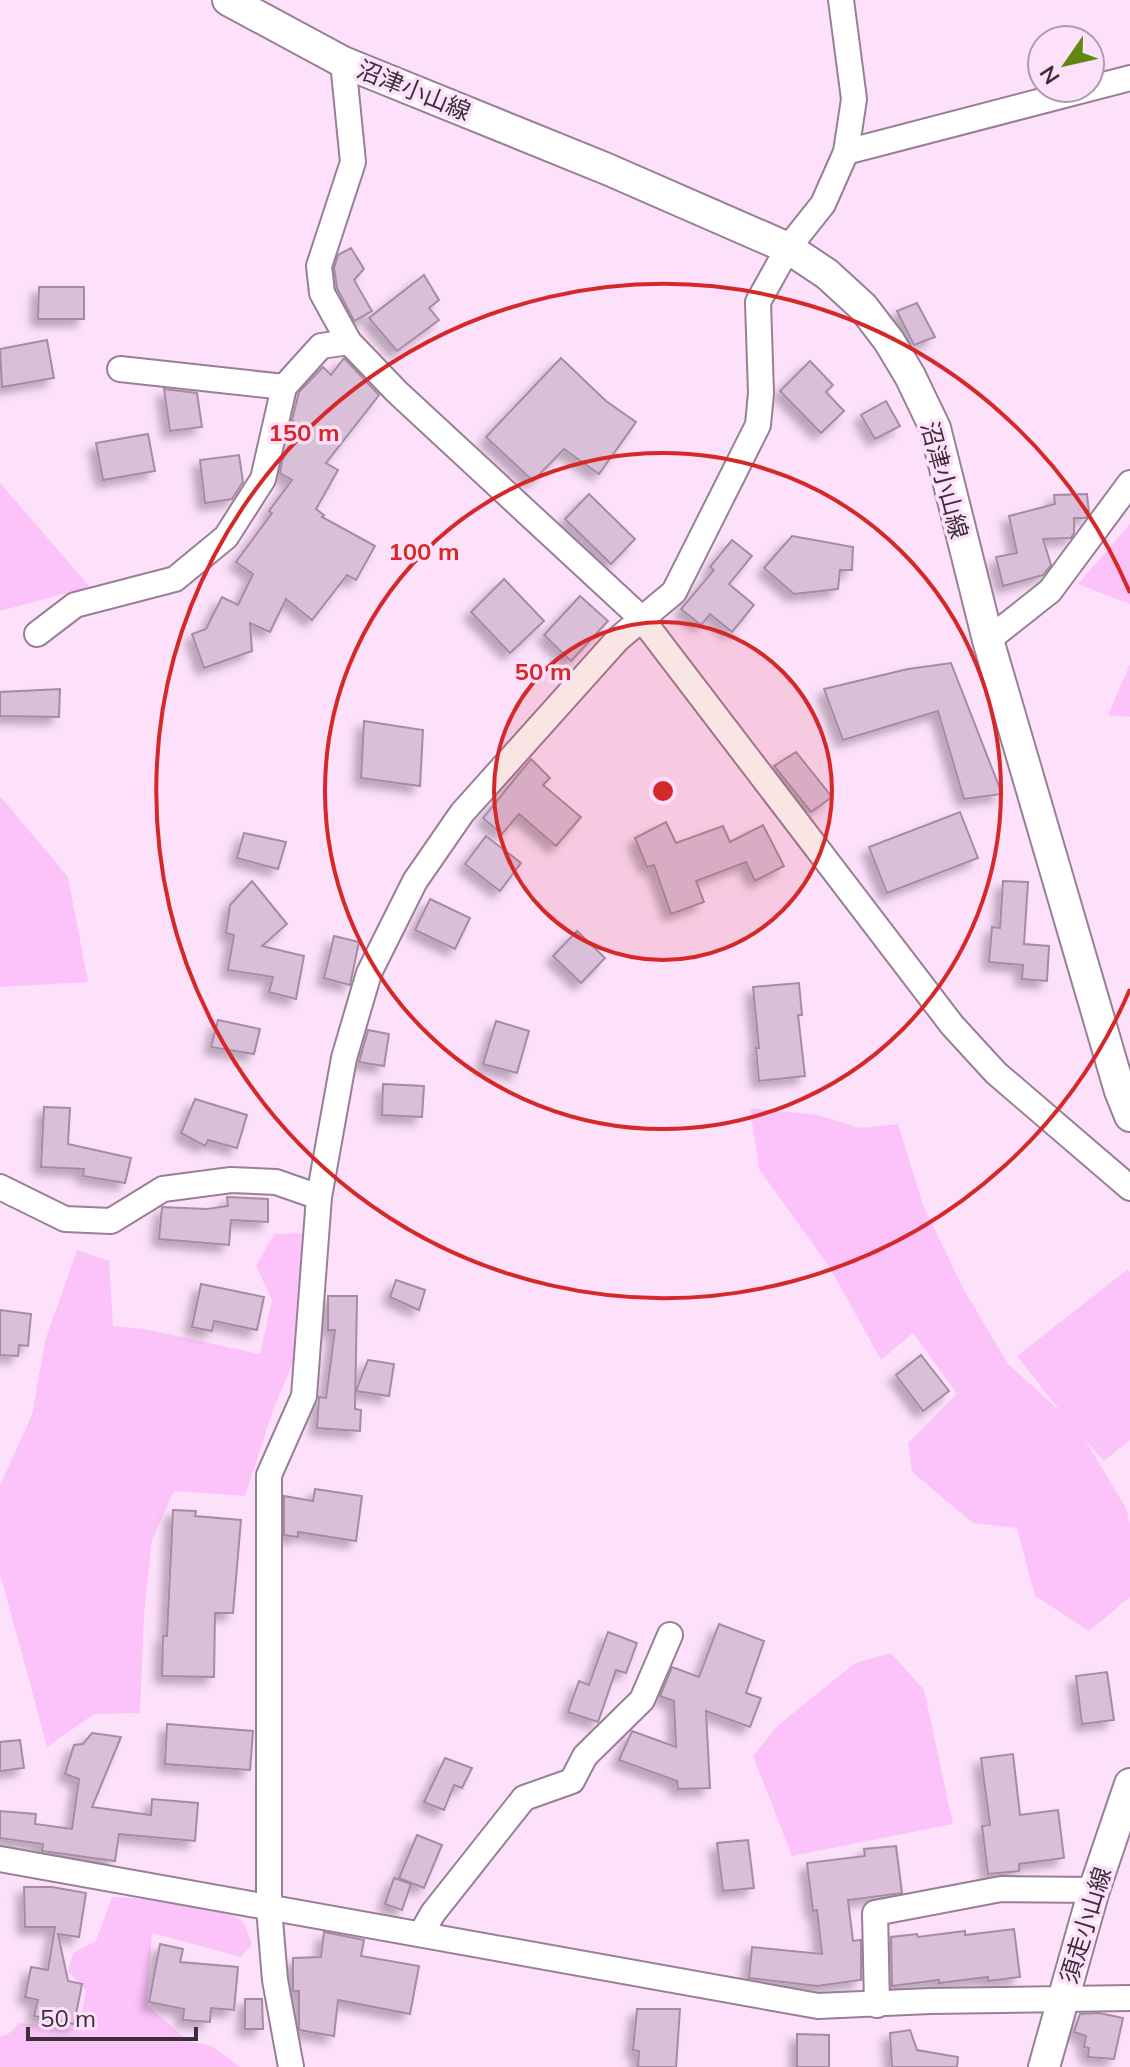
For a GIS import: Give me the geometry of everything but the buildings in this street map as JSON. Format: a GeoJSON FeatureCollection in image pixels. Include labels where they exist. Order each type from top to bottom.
{"type":"FeatureCollection","features":[{"type":"Feature","properties":{"kind":"main road","name":"沼津小山線"},"geometry":{"type":"LineString","coordinates":[[228,0],[343,62],[607,169],[788,248],[827,274],[863,307],[910,376],[935,428],[988,640],[1120,1091],[1130,1116]]}},
{"type":"Feature","properties":{"kind":"main road","name":"須走小山線"},"geometry":{"type":"LineString","coordinates":[[1044,2067],[1094,1890],[1130,1784]]}},
{"type":"Feature","properties":{"kind":"street"},"geometry":{"type":"LineString","coordinates":[[291,2067],[275,1980],[269,1908],[269,1475],[304,1396],[319,1197],[348,1044],[369,973],[415,881],[462,813],[618,639],[674,592],[758,425],[761,393],[758,302],[788,248],[823,204],[846,152],[854,99],[841,0]]}},
{"type":"Feature","properties":{"kind":"street"},"geometry":{"type":"LineString","coordinates":[[343,62],[353,162],[319,266],[322,293],[349,342],[397,392],[641,618],[952,1025],[996,1073],[1130,1188]]}},
{"type":"Feature","properties":{"kind":"street"},"geometry":{"type":"LineString","coordinates":[[846,152],[1130,78]]}},
{"type":"Feature","properties":{"kind":"street"},"geometry":{"type":"LineString","coordinates":[[37,634],[75,605],[175,579],[226,537],[263,479],[284,387],[321,346],[349,342]]}},
{"type":"Feature","properties":{"kind":"street"},"geometry":{"type":"LineString","coordinates":[[120,369],[284,387]]}},
{"type":"Feature","properties":{"kind":"street"},"geometry":{"type":"LineString","coordinates":[[988,640],[1050,591],[1130,483]]}},
{"type":"Feature","properties":{"kind":"street"},"geometry":{"type":"LineString","coordinates":[[0,1187],[65,1219],[111,1221],[163,1189],[231,1180],[276,1182],[319,1197]]}},
{"type":"Feature","properties":{"kind":"street"},"geometry":{"type":"LineString","coordinates":[[421,1934],[433,1913],[524,1798],[572,1781],[585,1756],[642,1700],[670,1635]]}},
{"type":"Feature","properties":{"kind":"street"},"geometry":{"type":"LineString","coordinates":[[0,1859],[818,2006],[1130,1998]]}},
{"type":"Feature","properties":{"kind":"street"},"geometry":{"type":"LineString","coordinates":[[877,2005],[875,1913],[1001,1889],[1094,1890]]}},
{"type":"Feature","properties":{"kind":"shaded area"},"geometry":{"type":"Polygon","coordinates":[[[0,483],[90,587],[0,611],[0,483]]]}},
{"type":"Feature","properties":{"kind":"shaded area"},"geometry":{"type":"Polygon","coordinates":[[[1130,524],[1130,604],[1078,584],[1130,524]]]}},
{"type":"Feature","properties":{"kind":"shaded area"},"geometry":{"type":"Polygon","coordinates":[[[1130,664],[1130,717],[1108,715],[1130,664]]]}},
{"type":"Feature","properties":{"kind":"shaded area"},"geometry":{"type":"Polygon","coordinates":[[[0,796],[68,877],[88,982],[0,987],[0,796]]]}},
{"type":"Feature","properties":{"kind":"shaded area"},"geometry":{"type":"Polygon","coordinates":[[[750,1108],[818,1115],[860,1128],[898,1124],[923,1205],[964,1290],[1008,1364],[1061,1412],[1017,1356],[1128,1269],[1130,1272],[1130,1440],[1104,1461],[1085,1440],[1126,1508],[1130,1524],[1130,1597],[1089,1631],[1035,1596],[1017,1528],[973,1523],[912,1472],[908,1443],[957,1394],[913,1333],[881,1360],[830,1268],[759,1169],[750,1108]]]}},
{"type":"Feature","properties":{"kind":"shaded area"},"geometry":{"type":"Polygon","coordinates":[[[308,1233],[293,1364],[274,1407],[245,1496],[174,1491],[152,1540],[144,1615],[140,1713],[94,1714],[47,1747],[0,1573],[0,1485],[32,1415],[45,1341],[77,1250],[109,1261],[113,1326],[145,1329],[260,1354],[272,1300],[256,1266],[274,1234],[308,1233]]]}},
{"type":"Feature","properties":{"kind":"shaded area"},"geometry":{"type":"Polygon","coordinates":[[[891,1653],[924,1690],[953,1824],[792,1856],[753,1756],[776,1727],[855,1663],[891,1653]]]}},
{"type":"Feature","properties":{"kind":"shaded area"},"geometry":{"type":"Polygon","coordinates":[[[112,1897],[200,1907],[242,1921],[252,1944],[241,1957],[152,1933],[147,2005],[188,2041],[212,2046],[240,2067],[0,2067],[0,2036],[7,2035],[20,2023],[68,2028],[81,2017],[86,1990],[68,1971],[73,1953],[96,1941],[112,1897]]]}}]}
